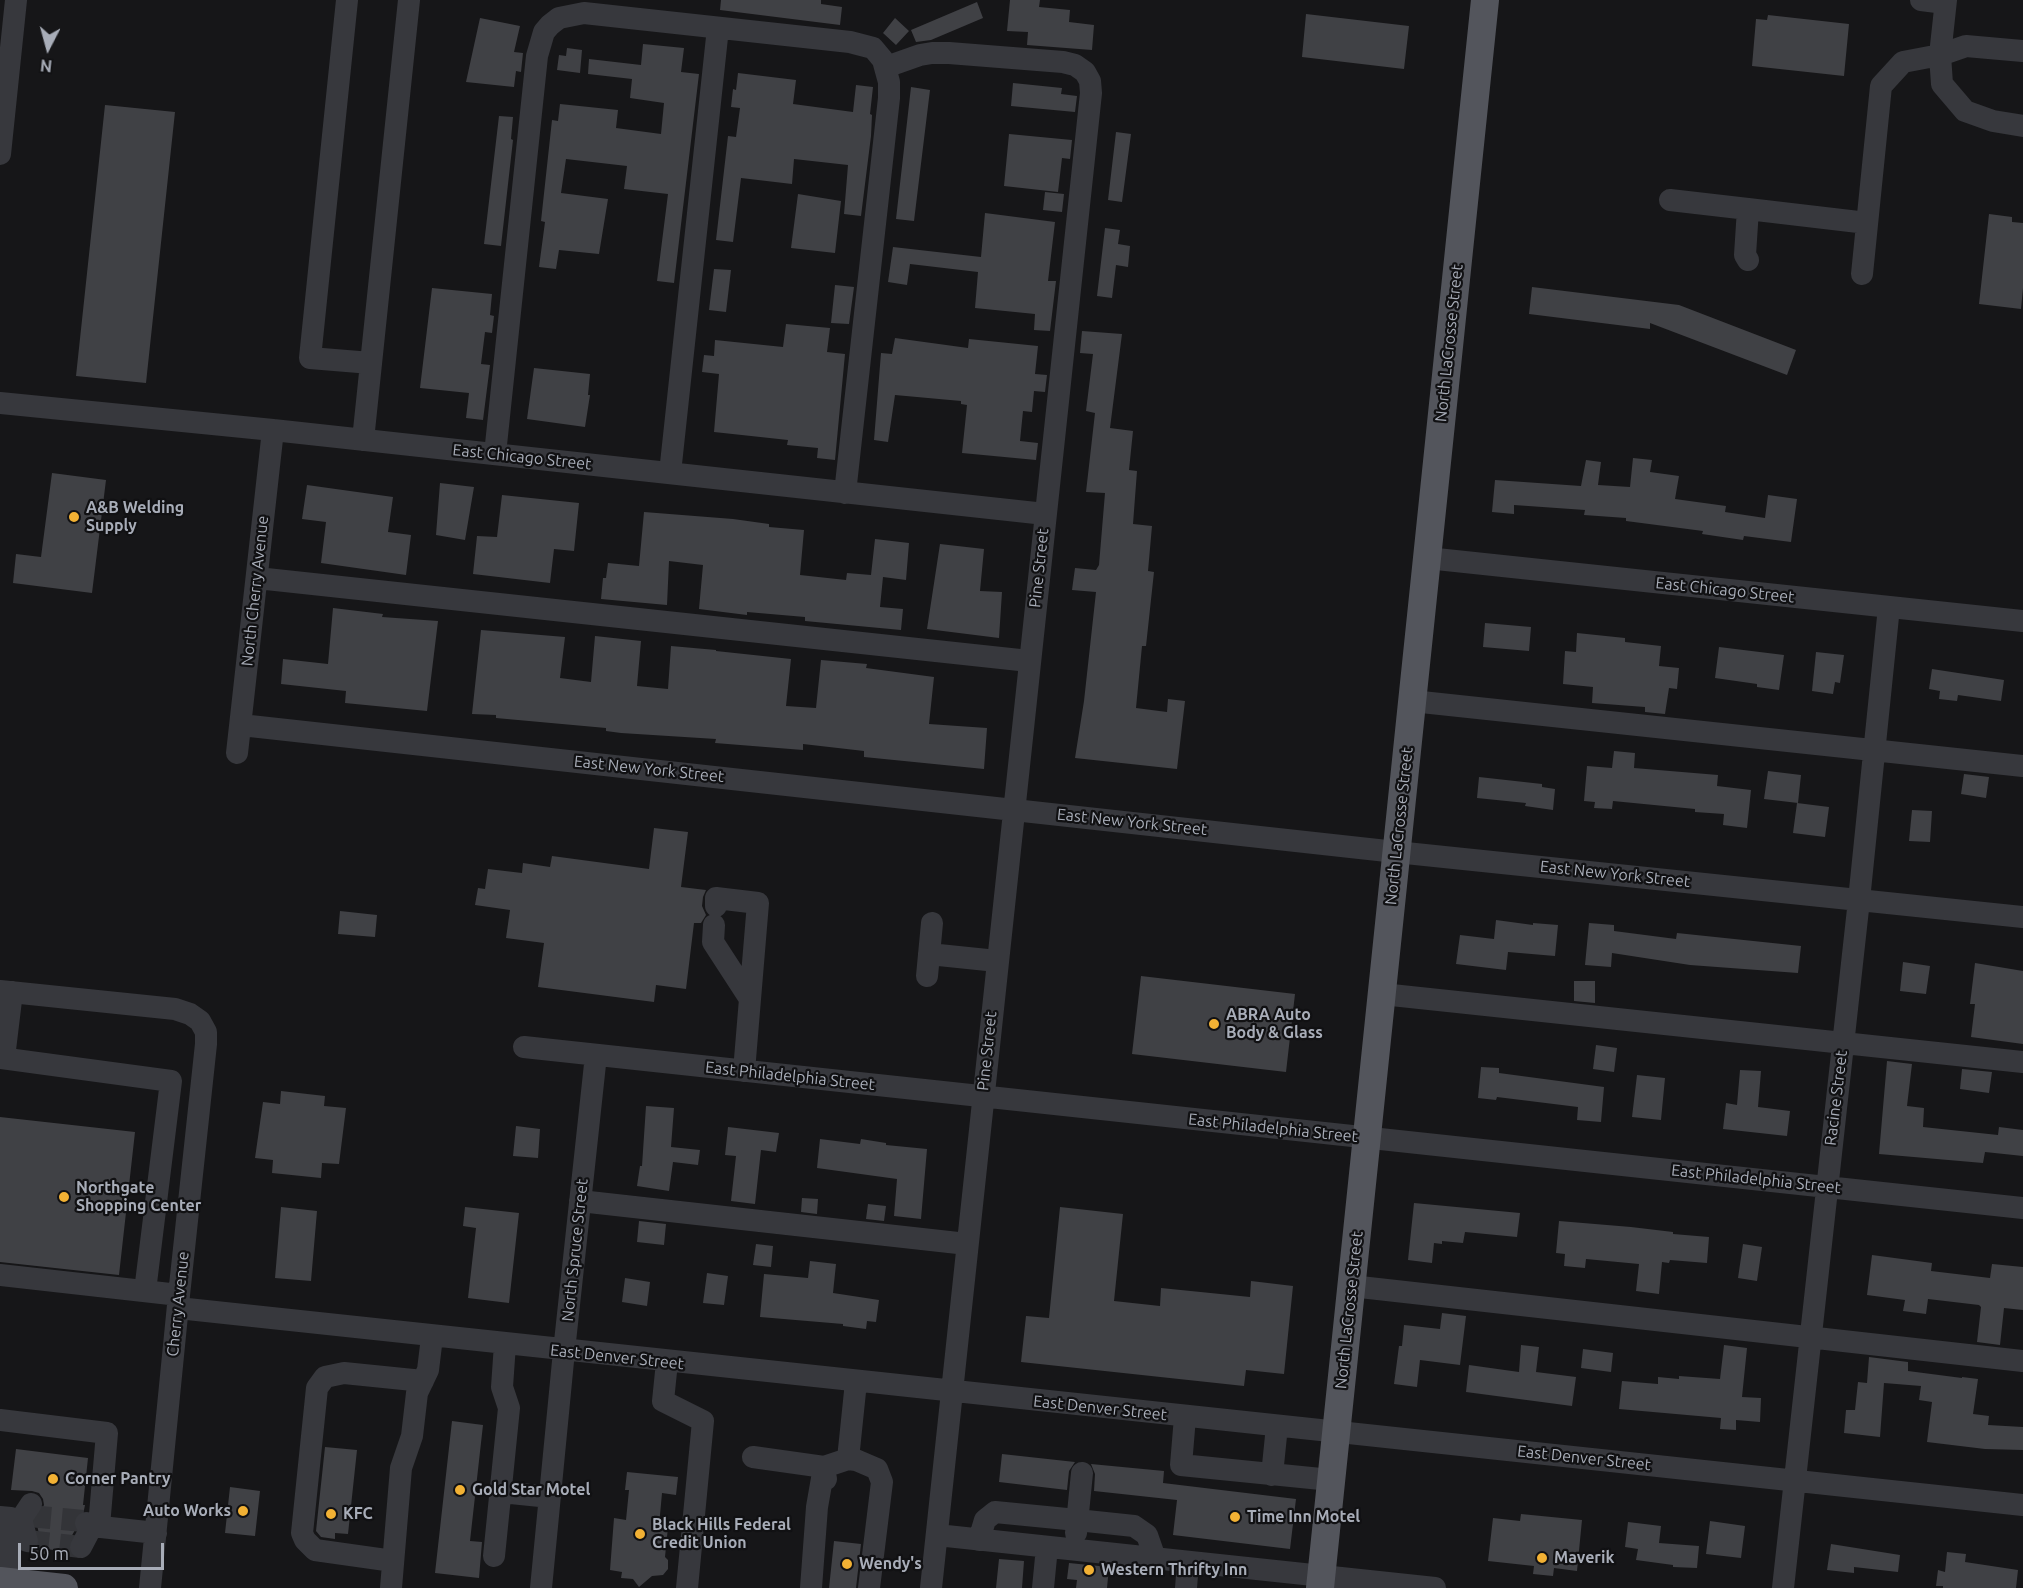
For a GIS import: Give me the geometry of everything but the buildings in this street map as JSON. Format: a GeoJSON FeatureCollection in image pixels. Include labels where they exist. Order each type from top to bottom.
{"type":"FeatureCollection","features":[{"type":"Feature","properties":{"kind":"main road","name":"North LaCrosse Street"},"geometry":{"type":"LineString","coordinates":[[1320,1582],[1485,0]]}},
{"type":"Feature","properties":{"kind":"main road"},"geometry":{"type":"LineString","coordinates":[[5,1582],[64,1588]]}},
{"type":"Feature","properties":{"kind":"street"},"geometry":{"type":"LineString","coordinates":[[0,154],[16,0]]}},
{"type":"Feature","properties":{"kind":"street"},"geometry":{"type":"LineString","coordinates":[[347,0],[310,358],[371,363]]}},
{"type":"Feature","properties":{"kind":"street"},"geometry":{"type":"LineString","coordinates":[[363,440],[409,0]]}},
{"type":"Feature","properties":{"kind":"street"},"geometry":{"type":"LineString","coordinates":[[1921,0],[1945,1],[1941,55],[1942,84],[1965,111],[1992,122],[2023,126]]}},
{"type":"Feature","properties":{"kind":"street"},"geometry":{"type":"LineString","coordinates":[[495,454],[537,56],[544,32],[550,24],[570,14],[584,13],[864,45],[877,52],[886,67],[889,98],[845,493]]}},
{"type":"Feature","properties":{"kind":"street"},"geometry":{"type":"LineString","coordinates":[[670,474],[718,28]]}},
{"type":"Feature","properties":{"kind":"street"},"geometry":{"type":"LineString","coordinates":[[1862,274],[1881,86],[1903,62],[1941,55],[1966,46],[2023,51]]}},
{"type":"Feature","properties":{"kind":"street","name":"Pine Street"},"geometry":{"type":"LineString","coordinates":[[886,67],[920,55],[949,53],[1063,62],[1075,65],[1085,72],[1090,81],[1091,93],[982,1096],[932,1588]]}},
{"type":"Feature","properties":{"kind":"street"},"geometry":{"type":"LineString","coordinates":[[1671,200],[1867,223]]}},
{"type":"Feature","properties":{"kind":"street"},"geometry":{"type":"LineString","coordinates":[[1748,209],[1745,255],[1748,261]]}},
{"type":"Feature","properties":{"kind":"street","name":"East Chicago Street"},"geometry":{"type":"LineString","coordinates":[[0,403],[273,430],[1045,514]]}},
{"type":"Feature","properties":{"kind":"street","name":"North Cherry Avenue"},"geometry":{"type":"LineString","coordinates":[[237,753],[273,430]]}},
{"type":"Feature","properties":{"kind":"street","name":"East Chicago Street"},"geometry":{"type":"LineString","coordinates":[[1427,558],[2023,621]]}},
{"type":"Feature","properties":{"kind":"street"},"geometry":{"type":"LineString","coordinates":[[257,578],[1029,661]]}},
{"type":"Feature","properties":{"kind":"street","name":"Racine Street"},"geometry":{"type":"LineString","coordinates":[[1782,1588],[1859,900],[1889,607]]}},
{"type":"Feature","properties":{"kind":"street"},"geometry":{"type":"LineString","coordinates":[[1412,701],[2023,766]]}},
{"type":"Feature","properties":{"kind":"street","name":"East New York Street"},"geometry":{"type":"LineString","coordinates":[[241,725],[1396,852],[2023,917]]}},
{"type":"Feature","properties":{"kind":"street"},"geometry":{"type":"LineString","coordinates":[[744,1071],[754,958],[758,903],[716,898],[713,942],[750,999]]}},
{"type":"Feature","properties":{"kind":"street"},"geometry":{"type":"LineString","coordinates":[[927,976],[932,923]]}},
{"type":"Feature","properties":{"kind":"street"},"geometry":{"type":"LineString","coordinates":[[722,954],[754,958]]}},
{"type":"Feature","properties":{"kind":"street"},"geometry":{"type":"LineString","coordinates":[[929,954],[997,961]]}},
{"type":"Feature","properties":{"kind":"street"},"geometry":{"type":"LineString","coordinates":[[6,991],[2,1058],[171,1081],[145,1291]]}},
{"type":"Feature","properties":{"kind":"street","name":"Cherry Avenue"},"geometry":{"type":"LineString","coordinates":[[6,991],[175,1009],[190,1014],[200,1021],[206,1032],[150,1588]]}},
{"type":"Feature","properties":{"kind":"street"},"geometry":{"type":"LineString","coordinates":[[1382,994],[2023,1062]]}},
{"type":"Feature","properties":{"kind":"street","name":"East Philadelphia Street"},"geometry":{"type":"LineString","coordinates":[[524,1047],[2023,1208]]}},
{"type":"Feature","properties":{"kind":"street","name":"North Spruce Street"},"geometry":{"type":"LineString","coordinates":[[541,1588],[596,1055]]}},
{"type":"Feature","properties":{"kind":"street"},"geometry":{"type":"LineString","coordinates":[[580,1201],[967,1244]]}},
{"type":"Feature","properties":{"kind":"street","name":"East Denver Street"},"geometry":{"type":"LineString","coordinates":[[0,1275],[145,1291],[178,1302],[432,1336],[2023,1505]]}},
{"type":"Feature","properties":{"kind":"street"},"geometry":{"type":"LineString","coordinates":[[1351,1286],[2023,1361]]}},
{"type":"Feature","properties":{"kind":"street"},"geometry":{"type":"LineString","coordinates":[[391,1588],[401,1468],[412,1436],[417,1393],[428,1370],[432,1336]]}},
{"type":"Feature","properties":{"kind":"street"},"geometry":{"type":"LineString","coordinates":[[494,1556],[509,1408],[502,1387],[505,1344]]}},
{"type":"Feature","properties":{"kind":"street"},"geometry":{"type":"LineString","coordinates":[[668,1362],[663,1401],[703,1421],[687,1588]]}},
{"type":"Feature","properties":{"kind":"street"},"geometry":{"type":"LineString","coordinates":[[393,1561],[315,1550],[305,1540],[302,1533],[317,1388],[325,1377],[344,1373],[423,1381]]}},
{"type":"Feature","properties":{"kind":"street"},"geometry":{"type":"LineString","coordinates":[[848,1459],[855,1382]]}},
{"type":"Feature","properties":{"kind":"street"},"geometry":{"type":"LineString","coordinates":[[1185,1417],[1181,1465],[1331,1480]]}},
{"type":"Feature","properties":{"kind":"street"},"geometry":{"type":"LineString","coordinates":[[0,1420],[107,1433],[87,1527],[156,1533]]}},
{"type":"Feature","properties":{"kind":"street"},"geometry":{"type":"LineString","coordinates":[[1272,1475],[1277,1426]]}},
{"type":"Feature","properties":{"kind":"street"},"geometry":{"type":"LineString","coordinates":[[753,1457],[824,1467],[848,1459],[877,1469],[882,1482],[869,1588]]}},
{"type":"Feature","properties":{"kind":"street"},"geometry":{"type":"LineString","coordinates":[[811,1588],[817,1507],[824,1467]]}},
{"type":"Feature","properties":{"kind":"street"},"geometry":{"type":"LineString","coordinates":[[816,1588],[827,1485],[824,1467]]}},
{"type":"Feature","properties":{"kind":"street"},"geometry":{"type":"LineString","coordinates":[[1074,1550],[1082,1473]]}},
{"type":"Feature","properties":{"kind":"street"},"geometry":{"type":"LineString","coordinates":[[501,1492],[550,1497]]}},
{"type":"Feature","properties":{"kind":"street"},"geometry":{"type":"LineString","coordinates":[[979,1540],[985,1520],[995,1512],[1077,1520],[1134,1526],[1147,1535],[1155,1558]]}},
{"type":"Feature","properties":{"kind":"street"},"geometry":{"type":"LineString","coordinates":[[5,1582],[7,1553],[21,1520]]}},
{"type":"Feature","properties":{"kind":"street"},"geometry":{"type":"LineString","coordinates":[[937,1535],[1188,1562],[1320,1582],[1435,1588]]}},
{"type":"Feature","properties":{"kind":"street"},"geometry":{"type":"LineString","coordinates":[[1043,1588],[1047,1547]]}},
{"type":"Feature","properties":{"kind":"street"},"geometry":{"type":"LineString","coordinates":[[1186,1588],[1188,1562]]}},
{"type":"Feature","properties":{"kind":"tunnel"},"geometry":{"type":"LineString","coordinates":[[29,1516],[83,1521]]}},
{"type":"Feature","properties":{"kind":"tunnel"},"geometry":{"type":"LineString","coordinates":[[27,1541],[81,1547]]}},
{"type":"Feature","properties":{"kind":"place","name":"A&B Welding Supply"},"geometry":{"type":"Point","coordinates":[74,517]}},
{"type":"Feature","properties":{"kind":"place","name":"ABRA Auto Body & Glass"},"geometry":{"type":"Point","coordinates":[1214,1024]}},
{"type":"Feature","properties":{"kind":"place","name":"Northgate Shopping Center"},"geometry":{"type":"Point","coordinates":[64,1197]}},
{"type":"Feature","properties":{"kind":"place","name":"Corner Pantry"},"geometry":{"type":"Point","coordinates":[53,1479]}},
{"type":"Feature","properties":{"kind":"place","name":"Gold Star Motel"},"geometry":{"type":"Point","coordinates":[460,1490]}},
{"type":"Feature","properties":{"kind":"place","name":"Auto Works"},"geometry":{"type":"Point","coordinates":[243,1511]}},
{"type":"Feature","properties":{"kind":"place","name":"KFC"},"geometry":{"type":"Point","coordinates":[331,1514]}},
{"type":"Feature","properties":{"kind":"place","name":"Time Inn Motel"},"geometry":{"type":"Point","coordinates":[1235,1517]}},
{"type":"Feature","properties":{"kind":"place","name":"Black Hills Federal Credit Union"},"geometry":{"type":"Point","coordinates":[640,1534]}},
{"type":"Feature","properties":{"kind":"place","name":"Maverik"},"geometry":{"type":"Point","coordinates":[1542,1558]}},
{"type":"Feature","properties":{"kind":"place","name":"Wendy's"},"geometry":{"type":"Point","coordinates":[847,1564]}},
{"type":"Feature","properties":{"kind":"place","name":"Western Thrifty Inn"},"geometry":{"type":"Point","coordinates":[1089,1570]}}]}
